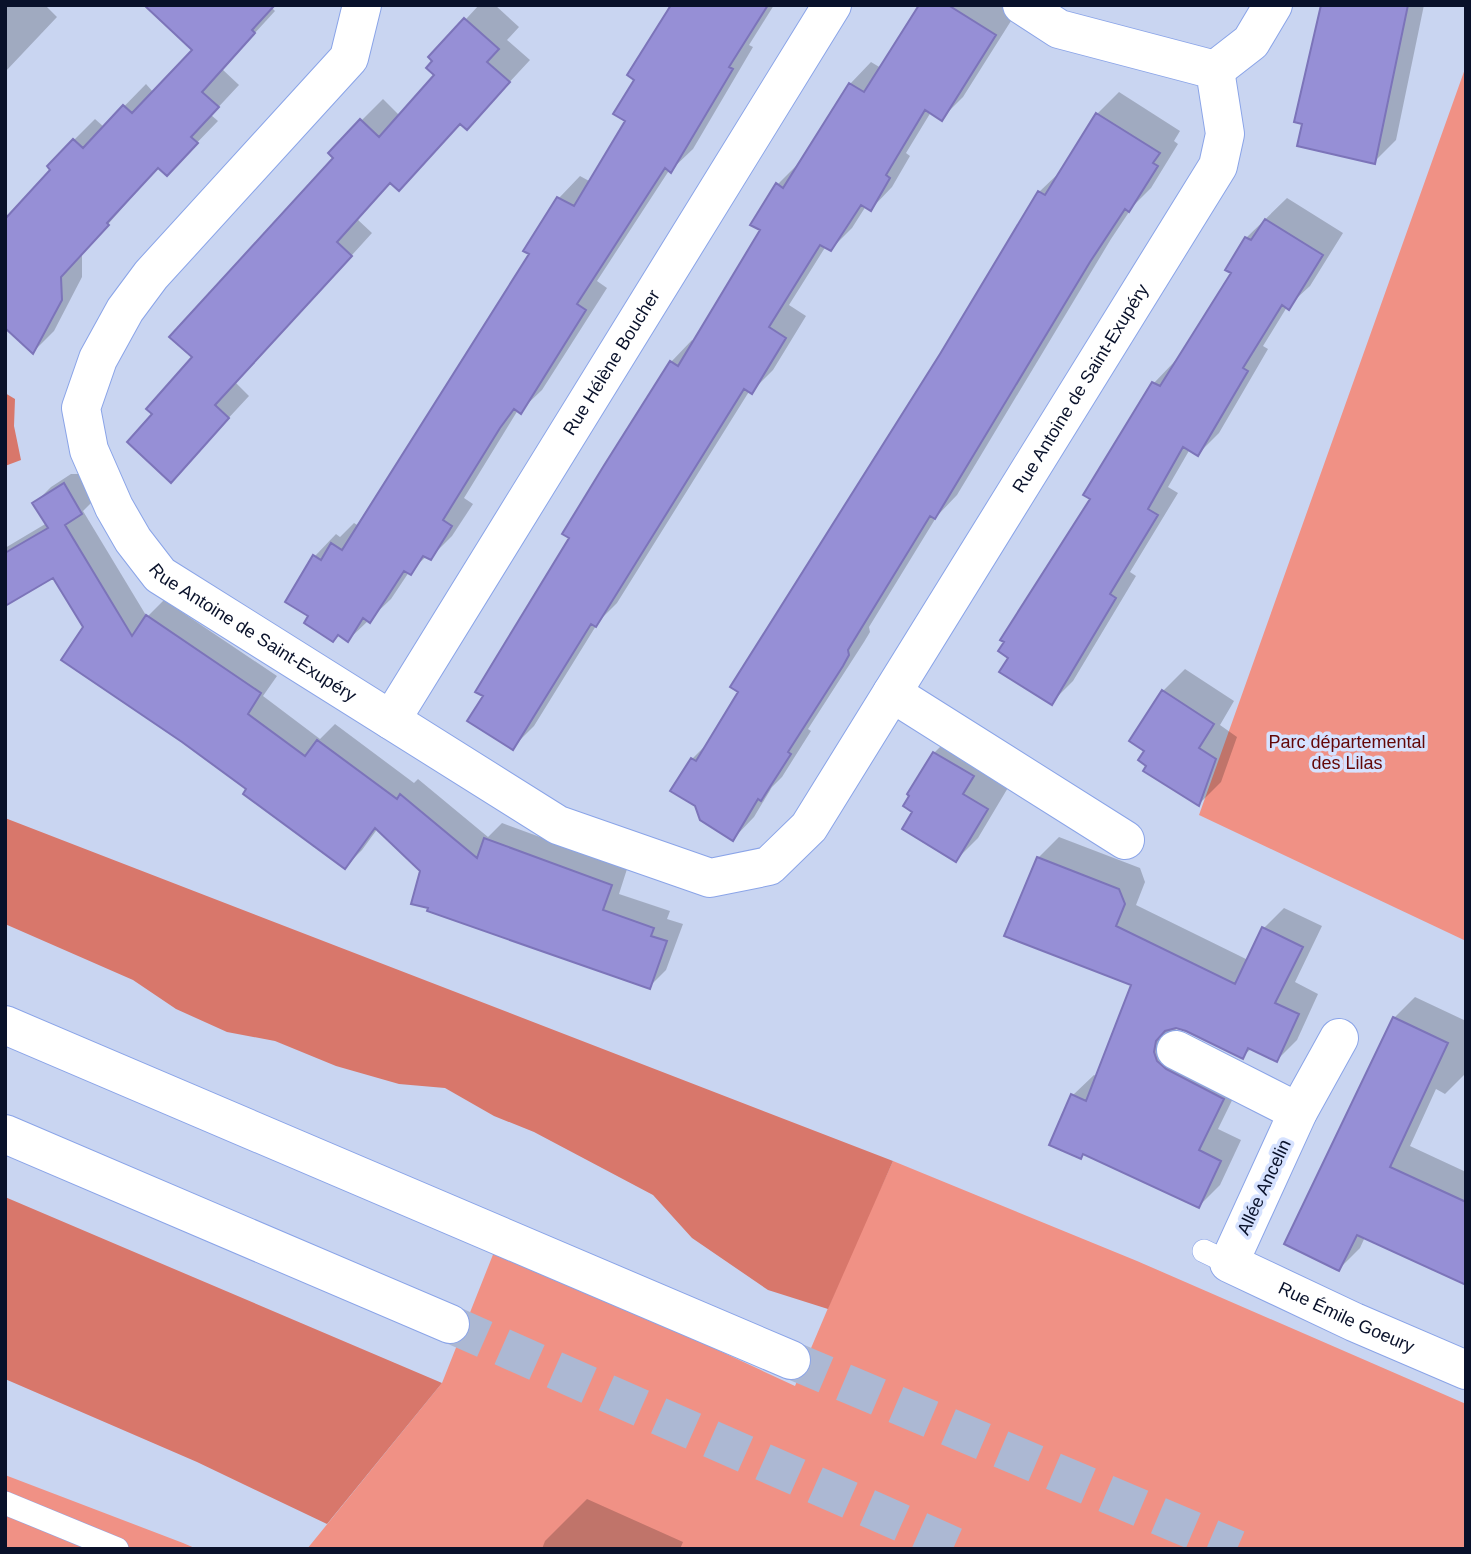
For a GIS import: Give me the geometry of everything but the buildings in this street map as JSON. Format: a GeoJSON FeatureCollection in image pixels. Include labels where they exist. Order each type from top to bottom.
{"type":"FeatureCollection","features":[{"type":"Feature","properties":{"kind":"main road","name":"Rue Antoine de Saint-Exupéry"},"geometry":{"type":"LineString","coordinates":[[362,5],[349,58],[150,275],[125,310],[97,359],[81,408],[89,450],[114,507],[133,540],[160,575],[558,825],[710,878],[769,866],[809,827],[1219,166],[1225,134],[1215,71]]}},
{"type":"Feature","properties":{"kind":"main road","name":"Rue Hélène Boucher"},"geometry":{"type":"LineString","coordinates":[[391,720],[832,5]]}},
{"type":"Feature","properties":{"kind":"main road"},"geometry":{"type":"LineString","coordinates":[[1022,5],[1059,29],[1215,71],[1251,41],[1273,5]]}},
{"type":"Feature","properties":{"kind":"main road"},"geometry":{"type":"LineString","coordinates":[[892,693],[1125,840]]}},
{"type":"Feature","properties":{"kind":"main road"},"geometry":{"type":"LineString","coordinates":[[5,1025],[791,1360]]}},
{"type":"Feature","properties":{"kind":"main road","name":"Allée Ancelin"},"geometry":{"type":"LineString","coordinates":[[1217,1257],[1339,1038]]}},
{"type":"Feature","properties":{"kind":"main road"},"geometry":{"type":"LineString","coordinates":[[1176,1050],[1298,1112]]}},
{"type":"Feature","properties":{"kind":"main road"},"geometry":{"type":"LineString","coordinates":[[5,1134],[450,1324]]}},
{"type":"Feature","properties":{"kind":"main road","name":"Rue Émile Goeury"},"geometry":{"type":"LineString","coordinates":[[1217,1257],[1354,1322],[1466,1370]]}},
{"type":"Feature","properties":{"kind":"lane"},"geometry":{"type":"LineString","coordinates":[[5,1503],[117,1549]]}},
{"type":"Feature","properties":{"kind":"green space","name":"Parc départemental des Lilas"},"geometry":{"type":"Polygon","coordinates":[[[1466,66],[1466,941],[1199,815],[1466,66]]]}},
{"type":"Feature","properties":{"kind":"green space"},"geometry":{"type":"Polygon","coordinates":[[[893,1161],[1137,1261],[1466,1404],[1466,1549],[307,1549],[442,1383],[496,1247],[795,1386],[893,1161]]]}},
{"type":"Feature","properties":{"kind":"green space"},"geometry":{"type":"Polygon","coordinates":[[[5,1475],[183,1543],[197,1549],[5,1549],[5,1475]]]}},
{"type":"Feature","properties":{"kind":"shaded area"},"geometry":{"type":"Polygon","coordinates":[[[5,393],[15,399],[14,426],[21,460],[5,466],[5,393]]]}},
{"type":"Feature","properties":{"kind":"shaded area"},"geometry":{"type":"Polygon","coordinates":[[[5,818],[893,1161],[828,1309],[768,1290],[692,1238],[653,1195],[534,1132],[494,1116],[445,1088],[399,1084],[336,1066],[275,1041],[227,1032],[176,1009],[133,980],[5,924],[5,818]]]}},
{"type":"Feature","properties":{"kind":"shaded area"},"geometry":{"type":"Polygon","coordinates":[[[5,1197],[442,1383],[327,1524],[197,1462],[5,1379],[5,1197]]]}},
{"type":"Feature","properties":{"kind":"tunnel"},"geometry":{"type":"LineString","coordinates":[[450,1324],[961,1549]]}},
{"type":"Feature","properties":{"kind":"tunnel"},"geometry":{"type":"LineString","coordinates":[[791,1360],[1237,1549]]}}]}
